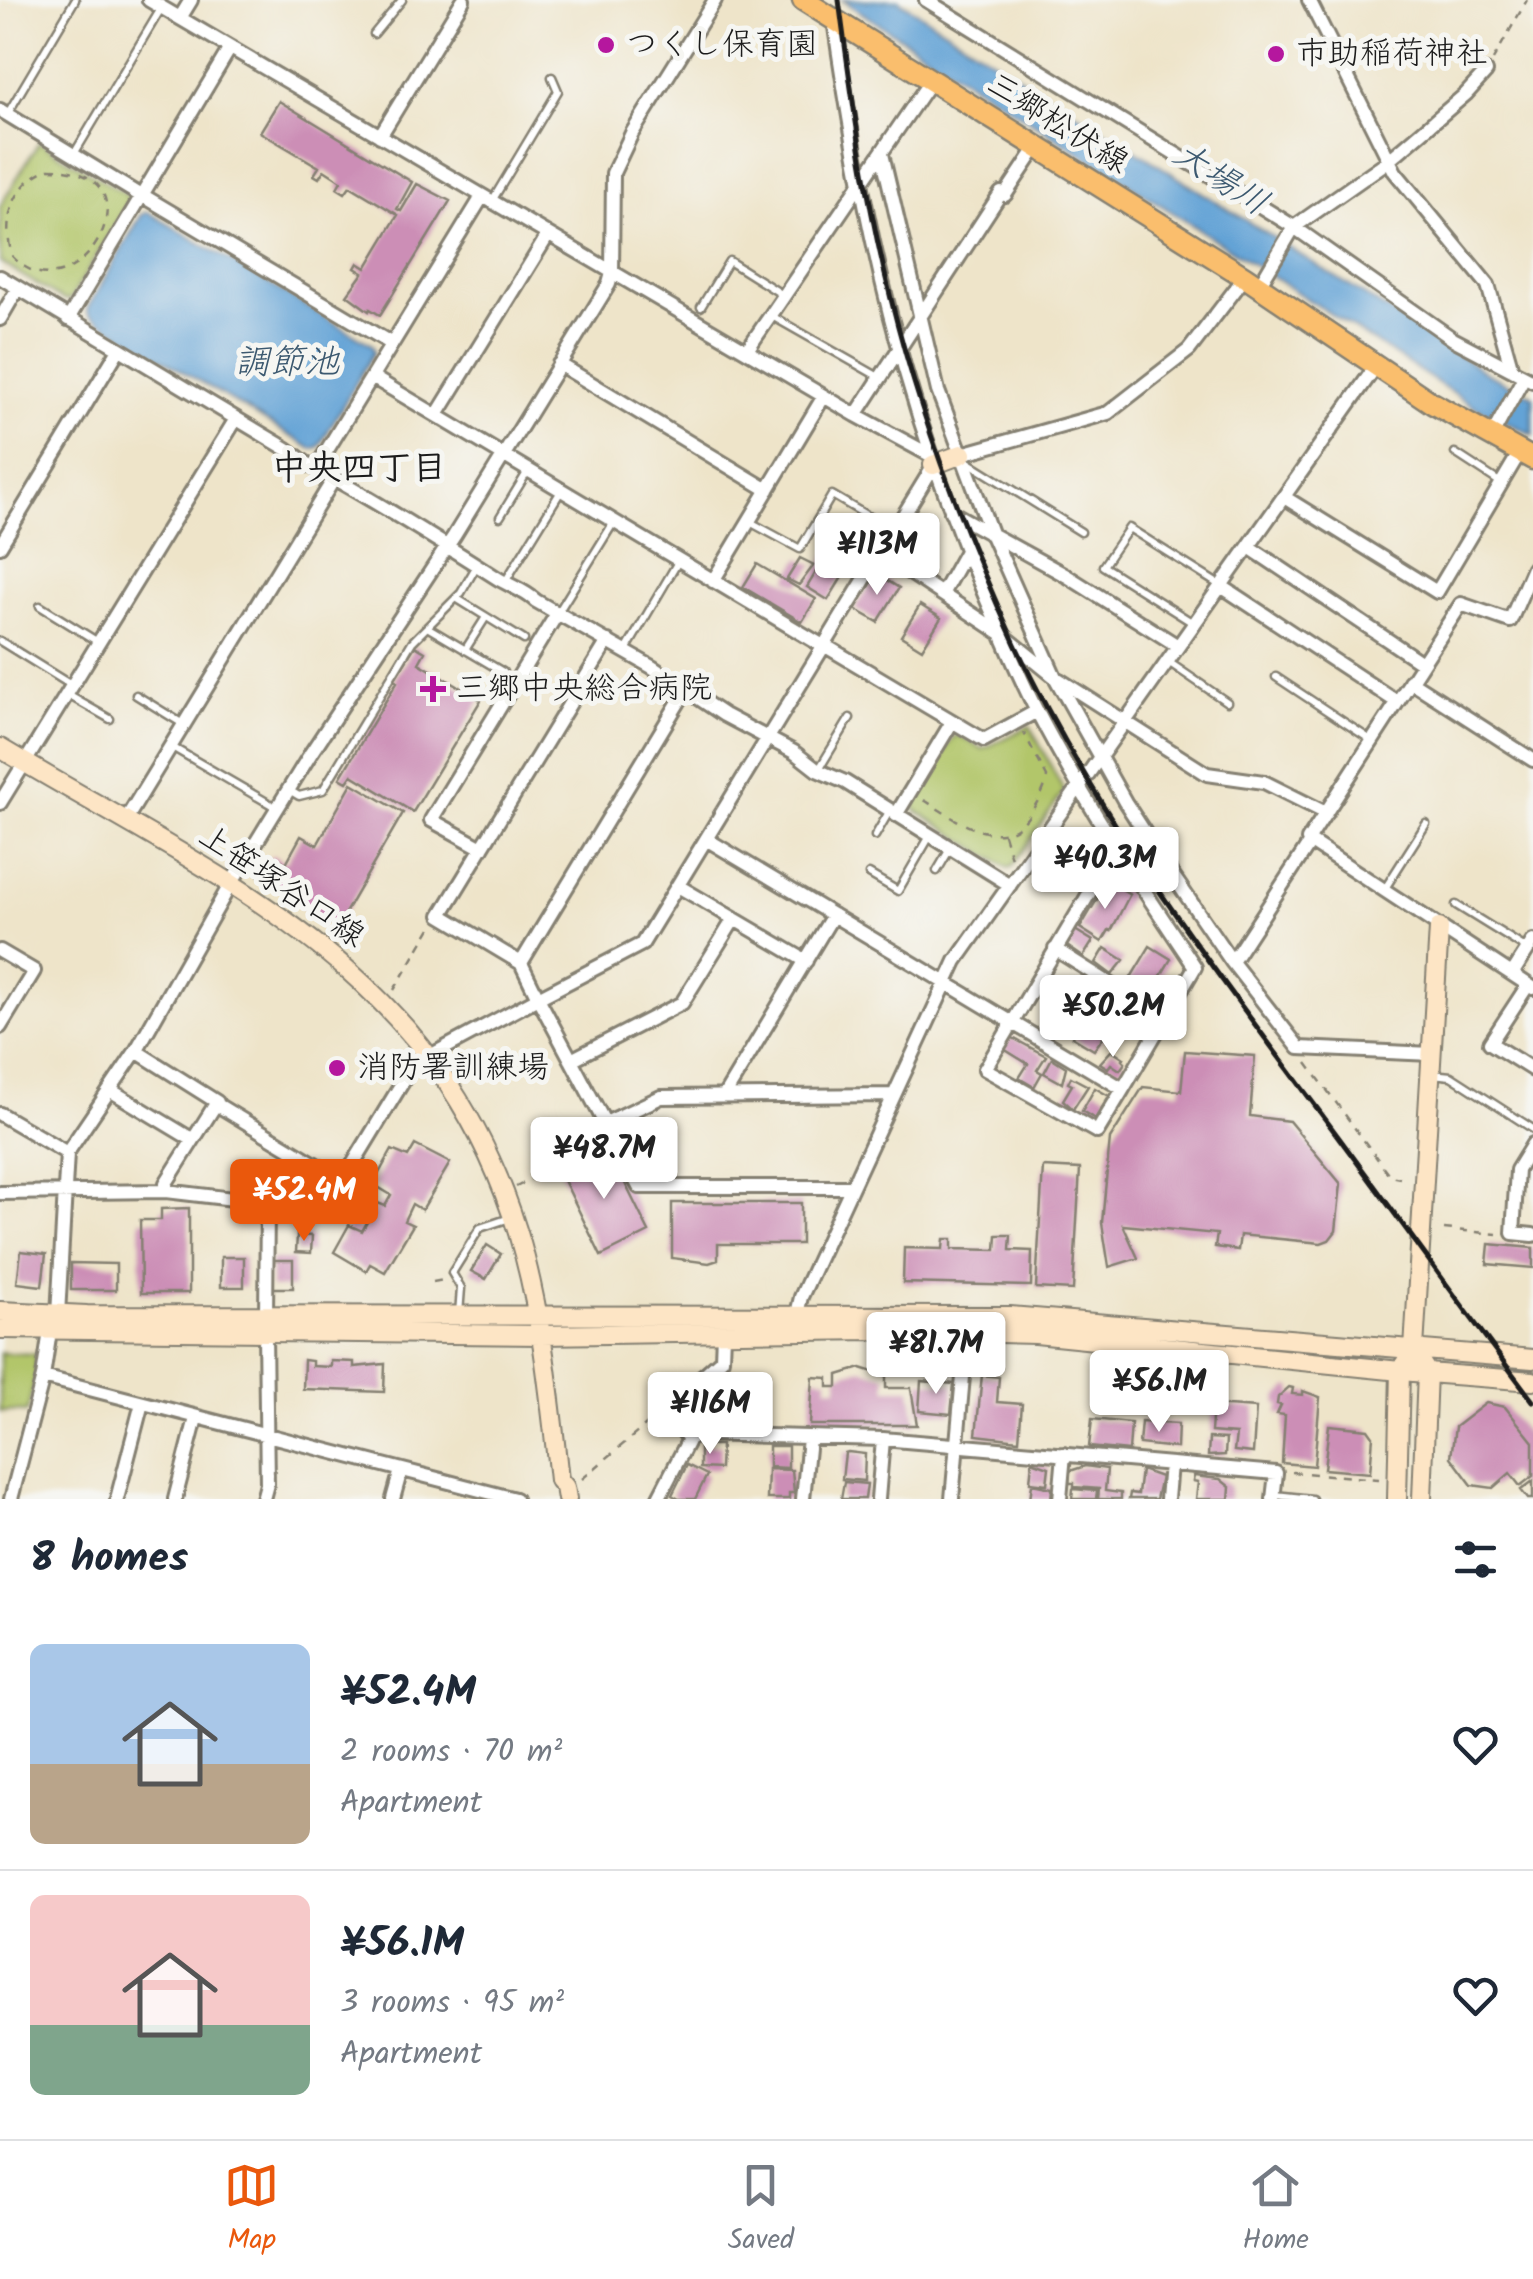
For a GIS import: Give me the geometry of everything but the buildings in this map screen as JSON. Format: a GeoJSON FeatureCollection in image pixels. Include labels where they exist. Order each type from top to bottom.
{"type":"FeatureCollection","features":[{"type":"Feature","properties":{"kind":"main road","name":"三郷松伏線"},"geometry":{"type":"LineString","coordinates":[[803,0],[1256,280],[1376,366],[1494,431],[1526,456]]}},
{"type":"Feature","properties":{"kind":"street"},"geometry":{"type":"LineString","coordinates":[[180,18],[191,0]]}},
{"type":"Feature","properties":{"kind":"street"},"geometry":{"type":"LineString","coordinates":[[380,136],[463,0]]}},
{"type":"Feature","properties":{"kind":"street"},"geometry":{"type":"LineString","coordinates":[[12,1499],[54,1323],[67,1153],[136,1051],[288,790],[448,545],[609,284],[613,172],[632,133],[715,0]]}},
{"type":"Feature","properties":{"kind":"street"},"geometry":{"type":"LineString","coordinates":[[926,0],[1292,231],[1453,339],[1522,378]]}},
{"type":"Feature","properties":{"kind":"street"},"geometry":{"type":"LineString","coordinates":[[1309,0],[1388,162],[1488,285],[1522,378],[1494,431]]}},
{"type":"Feature","properties":{"kind":"street"},"geometry":{"type":"LineString","coordinates":[[156,4],[932,462],[963,457],[1108,413],[1190,350],[1256,280],[1292,231],[1388,162],[1486,72]]}},
{"type":"Feature","properties":{"kind":"street"},"geometry":{"type":"LineString","coordinates":[[834,20],[860,188],[897,348],[951,512],[1037,712],[1116,848],[1195,967],[1097,1132],[985,1068],[1116,848]]}},
{"type":"Feature","properties":{"kind":"street"},"geometry":{"type":"LineString","coordinates":[[68,318],[230,48]]}},
{"type":"Feature","properties":{"kind":"street"},"geometry":{"type":"LineString","coordinates":[[747,350],[931,80]]}},
{"type":"Feature","properties":{"kind":"street"},"geometry":{"type":"LineString","coordinates":[[4,112],[392,344]]}},
{"type":"Feature","properties":{"kind":"street"},"geometry":{"type":"LineString","coordinates":[[856,415],[1002,192],[1005,195],[1037,147]]}},
{"type":"Feature","properties":{"kind":"street"},"geometry":{"type":"LineString","coordinates":[[882,154],[938,391],[991,533],[1055,677],[1100,758],[1232,962],[1299,1048],[1432,1064]]}},
{"type":"Feature","properties":{"kind":"street"},"geometry":{"type":"LineString","coordinates":[[316,468],[487,200]]}},
{"type":"Feature","properties":{"kind":"street"},"geometry":{"type":"LineString","coordinates":[[437,416],[548,236]]}},
{"type":"Feature","properties":{"kind":"street"},"geometry":{"type":"LineString","coordinates":[[0,278],[1010,884]]}},
{"type":"Feature","properties":{"kind":"street"},"geometry":{"type":"LineString","coordinates":[[0,319],[18,288]]}},
{"type":"Feature","properties":{"kind":"street"},"geometry":{"type":"LineString","coordinates":[[0,546],[119,349]]}},
{"type":"Feature","properties":{"kind":"street"},"geometry":{"type":"LineString","coordinates":[[559,364],[768,490]]}},
{"type":"Feature","properties":{"kind":"street"},"geometry":{"type":"LineString","coordinates":[[797,1314],[801,1297],[956,960],[1376,366]]}},
{"type":"Feature","properties":{"kind":"street"},"geometry":{"type":"LineString","coordinates":[[372,376],[984,740],[1037,712]]}},
{"type":"Feature","properties":{"kind":"street"},"geometry":{"type":"LineString","coordinates":[[713,581],[824,396]]}},
{"type":"Feature","properties":{"kind":"street"},"geometry":{"type":"LineString","coordinates":[[0,803],[236,419]]}},
{"type":"Feature","properties":{"kind":"street"},"geometry":{"type":"LineString","coordinates":[[1284,496],[1437,592],[1502,484],[1526,456]]}},
{"type":"Feature","properties":{"kind":"street"},"geometry":{"type":"LineString","coordinates":[[0,1193],[166,1191],[248,1197],[267,1205],[325,1210],[413,1065],[642,944],[894,531],[932,462]]}},
{"type":"Feature","properties":{"kind":"street"},"geometry":{"type":"LineString","coordinates":[[125,822],[335,477]]}},
{"type":"Feature","properties":{"kind":"street"},"geometry":{"type":"LineString","coordinates":[[951,512],[1067,576],[1178,646]]}},
{"type":"Feature","properties":{"kind":"street"},"geometry":{"type":"LineString","coordinates":[[1249,547],[1422,662]]}},
{"type":"Feature","properties":{"kind":"street"},"geometry":{"type":"LineString","coordinates":[[942,594],[966,551]]}},
{"type":"Feature","properties":{"kind":"street"},"geometry":{"type":"LineString","coordinates":[[880,553],[1002,634],[1055,677],[1207,774],[1264,782],[1326,813]]}},
{"type":"Feature","properties":{"kind":"street"},"geometry":{"type":"LineString","coordinates":[[1533,568],[1510,621],[1461,604],[1308,840],[1530,986],[1490,1043],[1533,1070]]}},
{"type":"Feature","properties":{"kind":"street"},"geometry":{"type":"LineString","coordinates":[[1221,586],[1397,702]]}},
{"type":"Feature","properties":{"kind":"street"},"geometry":{"type":"LineString","coordinates":[[482,848],[431,820],[558,612]]}},
{"type":"Feature","properties":{"kind":"street"},"geometry":{"type":"LineString","coordinates":[[608,641],[441,915],[521,962],[639,1187],[850,1188]]}},
{"type":"Feature","properties":{"kind":"street"},"geometry":{"type":"LineString","coordinates":[[1410,681],[1533,760]]}},
{"type":"Feature","properties":{"kind":"street"},"geometry":{"type":"LineString","coordinates":[[521,962],[686,690]]}},
{"type":"Feature","properties":{"kind":"street"},"geometry":{"type":"LineString","coordinates":[[893,813],[952,722]]}},
{"type":"Feature","properties":{"kind":"street","name":"上笹塚谷口線"},"geometry":{"type":"LineString","coordinates":[[0,748],[230,885],[331,953],[391,1009],[429,1054],[474,1125],[504,1192],[537,1314],[564,1491]]}},
{"type":"Feature","properties":{"kind":"street"},"geometry":{"type":"LineString","coordinates":[[706,838],[1123,1089]]}},
{"type":"Feature","properties":{"kind":"street"},"geometry":{"type":"LineString","coordinates":[[1232,962],[1311,842]]}},
{"type":"Feature","properties":{"kind":"street"},"geometry":{"type":"LineString","coordinates":[[678,886],[806,961]]}},
{"type":"Feature","properties":{"kind":"street"},"geometry":{"type":"LineString","coordinates":[[724,1096],[833,915]]}},
{"type":"Feature","properties":{"kind":"street"},"geometry":{"type":"LineString","coordinates":[[571,1060],[682,1003],[734,919]]}},
{"type":"Feature","properties":{"kind":"street"},"geometry":{"type":"LineString","coordinates":[[1397,1499],[1400,1371],[1414,1350],[1439,928]]}},
{"type":"Feature","properties":{"kind":"street"},"geometry":{"type":"LineString","coordinates":[[1512,974],[1530,945]]}},
{"type":"Feature","properties":{"kind":"street"},"geometry":{"type":"LineString","coordinates":[[1055,949],[1164,1018]]}},
{"type":"Feature","properties":{"kind":"street"},"geometry":{"type":"LineString","coordinates":[[0,951],[34,972],[0,1027]]}},
{"type":"Feature","properties":{"kind":"street"},"geometry":{"type":"LineString","coordinates":[[136,1051],[276,1146],[343,1181]]}},
{"type":"Feature","properties":{"kind":"street"},"geometry":{"type":"LineString","coordinates":[[110,1090],[193,1140]]}},
{"type":"Feature","properties":{"kind":"street"},"geometry":{"type":"LineString","coordinates":[[606,1124],[661,1097],[893,1095]]}},
{"type":"Feature","properties":{"kind":"street"},"geometry":{"type":"LineString","coordinates":[[166,1191],[166,1183],[216,1104]]}},
{"type":"Feature","properties":{"kind":"street"},"geometry":{"type":"LineString","coordinates":[[0,1114],[67,1153]]}},
{"type":"Feature","properties":{"kind":"street"},"geometry":{"type":"LineString","coordinates":[[1533,1144],[1517,1170],[1513,1232],[1533,1235]]}},
{"type":"Feature","properties":{"kind":"street"},"geometry":{"type":"LineString","coordinates":[[263,1499],[267,1484],[267,1205]]}},
{"type":"Feature","properties":{"kind":"street"},"geometry":{"type":"LineString","coordinates":[[0,1312],[54,1323]]}},
{"type":"Feature","properties":{"kind":"street"},"geometry":{"type":"LineString","coordinates":[[266,1324],[537,1314],[1010,1316],[1533,1359]]}},
{"type":"Feature","properties":{"kind":"street"},"geometry":{"type":"LineString","coordinates":[[0,1329],[54,1323],[266,1324],[541,1335],[1036,1334],[1533,1381]]}},
{"type":"Feature","properties":{"kind":"street"},"geometry":{"type":"LineString","coordinates":[[952,1499],[967,1332]]}},
{"type":"Feature","properties":{"kind":"street"},"geometry":{"type":"LineString","coordinates":[[689,1438],[665,1409],[722,1359],[723,1334]]}},
{"type":"Feature","properties":{"kind":"street"},"geometry":{"type":"LineString","coordinates":[[1414,1350],[1427,1372],[1422,1499]]}},
{"type":"Feature","properties":{"kind":"street"},"geometry":{"type":"LineString","coordinates":[[44,1377],[510,1498]]}},
{"type":"Feature","properties":{"kind":"street"},"geometry":{"type":"LineString","coordinates":[[118,1499],[142,1403]]}},
{"type":"Feature","properties":{"kind":"street"},"geometry":{"type":"LineString","coordinates":[[175,1499],[196,1418]]}},
{"type":"Feature","properties":{"kind":"street"},"geometry":{"type":"LineString","coordinates":[[658,1499],[689,1438],[699,1434],[883,1439],[1276,1472],[1273,1497]]}},
{"type":"Feature","properties":{"kind":"street"},"geometry":{"type":"LineString","coordinates":[[803,1499],[808,1438]]}},
{"type":"Feature","properties":{"kind":"street"},"geometry":{"type":"LineString","coordinates":[[878,1499],[883,1439]]}},
{"type":"Feature","properties":{"kind":"street"},"geometry":{"type":"LineString","coordinates":[[1060,1499],[1064,1454]]}},
{"type":"Feature","properties":{"kind":"street"},"geometry":{"type":"LineString","coordinates":[[1167,1499],[1170,1464]]}},
{"type":"Feature","properties":{"kind":"street"},"geometry":{"type":"LineString","coordinates":[[393,1499],[400,1470]]}},
{"type":"Feature","properties":{"kind":"lane"},"geometry":{"type":"LineString","coordinates":[[4,112],[75,0]]}},
{"type":"Feature","properties":{"kind":"lane"},"geometry":{"type":"LineString","coordinates":[[374,34],[402,0]]}},
{"type":"Feature","properties":{"kind":"lane"},"geometry":{"type":"LineString","coordinates":[[74,155],[156,4]]}},
{"type":"Feature","properties":{"kind":"lane"},"geometry":{"type":"LineString","coordinates":[[487,200],[558,92],[552,78]]}},
{"type":"Feature","properties":{"kind":"lane"},"geometry":{"type":"LineString","coordinates":[[701,307],[729,262],[783,294]]}},
{"type":"Feature","properties":{"kind":"lane"},"geometry":{"type":"LineString","coordinates":[[769,314],[879,377]]}},
{"type":"Feature","properties":{"kind":"lane"},"geometry":{"type":"LineString","coordinates":[[1456,454],[1502,484]]}},
{"type":"Feature","properties":{"kind":"lane"},"geometry":{"type":"LineString","coordinates":[[963,457],[1082,532]]}},
{"type":"Feature","properties":{"kind":"lane"},"geometry":{"type":"LineString","coordinates":[[500,517],[528,470]]}},
{"type":"Feature","properties":{"kind":"lane"},"geometry":{"type":"LineString","coordinates":[[505,582],[562,490]]}},
{"type":"Feature","properties":{"kind":"lane"},"geometry":{"type":"LineString","coordinates":[[749,521],[800,549],[832,495],[894,531]]}},
{"type":"Feature","properties":{"kind":"lane"},"geometry":{"type":"LineString","coordinates":[[558,612],[614,522]]}},
{"type":"Feature","properties":{"kind":"lane"},"geometry":{"type":"LineString","coordinates":[[1194,624],[1104,566],[1129,528],[1221,586]]}},
{"type":"Feature","properties":{"kind":"lane"},"geometry":{"type":"LineString","coordinates":[[624,653],[679,560]]}},
{"type":"Feature","properties":{"kind":"lane"},"geometry":{"type":"LineString","coordinates":[[288,790],[299,796],[324,790],[412,642],[456,598],[478,564]]}},
{"type":"Feature","properties":{"kind":"lane"},"geometry":{"type":"LineString","coordinates":[[456,598],[524,640]]}},
{"type":"Feature","properties":{"kind":"lane"},"geometry":{"type":"LineString","coordinates":[[40,606],[98,642]]}},
{"type":"Feature","properties":{"kind":"lane"},"geometry":{"type":"LineString","coordinates":[[466,650],[486,616]]}},
{"type":"Feature","properties":{"kind":"lane"},"geometry":{"type":"LineString","coordinates":[[427,627],[503,672]]}},
{"type":"Feature","properties":{"kind":"lane"},"geometry":{"type":"LineString","coordinates":[[0,641],[110,719]]}},
{"type":"Feature","properties":{"kind":"lane"},"geometry":{"type":"LineString","coordinates":[[1168,661],[1227,702]]}},
{"type":"Feature","properties":{"kind":"lane"},"geometry":{"type":"LineString","coordinates":[[1276,678],[1372,741]]}},
{"type":"Feature","properties":{"kind":"lane"},"geometry":{"type":"LineString","coordinates":[[136,694],[184,724]]}},
{"type":"Feature","properties":{"kind":"lane"},"geometry":{"type":"LineString","coordinates":[[818,770],[850,718]]}},
{"type":"Feature","properties":{"kind":"lane"},"geometry":{"type":"LineString","coordinates":[[171,746],[277,808]]}},
{"type":"Feature","properties":{"kind":"lane"},"geometry":{"type":"LineString","coordinates":[[875,836],[893,813]]}},
{"type":"Feature","properties":{"kind":"lane"},"geometry":{"type":"LineString","coordinates":[[1384,890],[1426,824]]}},
{"type":"Feature","properties":{"kind":"lane"},"geometry":{"type":"LineString","coordinates":[[868,874],[898,891],[931,836]]}},
{"type":"Feature","properties":{"kind":"lane"},"geometry":{"type":"LineString","coordinates":[[937,872],[950,848]]}},
{"type":"Feature","properties":{"kind":"lane"},"geometry":{"type":"LineString","coordinates":[[1456,905],[1530,945]]}},
{"type":"Feature","properties":{"kind":"lane"},"geometry":{"type":"LineString","coordinates":[[1432,1064],[1533,1129]]}},
{"type":"Feature","properties":{"kind":"lane"},"geometry":{"type":"LineString","coordinates":[[459,1315],[460,1288],[452,1273],[480,1228],[512,1218]]}},
{"type":"Feature","properties":{"kind":"lane"},"geometry":{"type":"LineString","coordinates":[[1273,1497],[1312,1499]]}},
{"type":"Feature","properties":{"kind":"path"},"geometry":{"type":"LineString","coordinates":[[1486,72],[1527,0]]}},
{"type":"Feature","properties":{"kind":"path"},"geometry":{"type":"LineString","coordinates":[[2,240],[9,252],[31,270],[42,274],[63,270],[84,260],[96,248],[108,218],[102,190],[91,180],[64,169],[34,174],[18,185],[5,204]]}},
{"type":"Feature","properties":{"kind":"path"},"geometry":{"type":"LineString","coordinates":[[910,792],[977,831],[1004,832],[1025,821],[1047,778],[1018,722]]}},
{"type":"Feature","properties":{"kind":"path"},"geometry":{"type":"LineString","coordinates":[[1004,832],[1010,859]]}},
{"type":"Feature","properties":{"kind":"path"},"geometry":{"type":"LineString","coordinates":[[1003,860],[1024,864]]}},
{"type":"Feature","properties":{"kind":"path"},"geometry":{"type":"LineString","coordinates":[[392,993],[441,915]]}},
{"type":"Feature","properties":{"kind":"path"},"geometry":{"type":"LineString","coordinates":[[1299,1048],[1390,1176],[1400,1178]]}},
{"type":"Feature","properties":{"kind":"path"},"geometry":{"type":"LineString","coordinates":[[504,1192],[613,1138]]}},
{"type":"Feature","properties":{"kind":"path"},"geometry":{"type":"LineString","coordinates":[[1444,1230],[1506,1235],[1513,1232]]}},
{"type":"Feature","properties":{"kind":"path"},"geometry":{"type":"LineString","coordinates":[[432,1282],[444,1282],[444,1277]]}},
{"type":"Feature","properties":{"kind":"path"},"geometry":{"type":"LineString","coordinates":[[564,1491],[665,1409]]}},
{"type":"Feature","properties":{"kind":"path"},"geometry":{"type":"LineString","coordinates":[[1276,1472],[1384,1478]]}},
{"type":"Feature","properties":{"kind":"green space"},"geometry":{"type":"Polygon","coordinates":[[[39,142],[127,195],[129,202],[70,300],[63,300],[0,262],[0,206],[39,142]]]}},
{"type":"Feature","properties":{"kind":"green space"},"geometry":{"type":"Polygon","coordinates":[[[1030,726],[1064,791],[1008,868],[917,811],[913,804],[953,737],[959,735],[983,749],[1030,726]]]}},
{"type":"Feature","properties":{"kind":"green space"},"geometry":{"type":"Polygon","coordinates":[[[0,1353],[36,1354],[36,1375],[27,1412],[0,1411],[0,1353]]]}},
{"type":"Feature","properties":{"kind":"water"},"geometry":{"type":"Polygon","coordinates":[[[842,0],[898,0],[1490,375],[1533,396],[1533,435],[1477,408],[842,0]]]}},
{"type":"Feature","properties":{"kind":"water","name":"調節池"},"geometry":{"type":"Polygon","coordinates":[[[148,212],[372,345],[374,352],[319,447],[312,449],[89,315],[87,309],[142,214],[148,212]]]}},
{"type":"Feature","properties":{"kind":"railway"},"geometry":{"type":"LineString","coordinates":[[839,0],[867,188],[915,387],[978,560],[1015,644],[1077,763],[1149,876],[1533,1401]]}},
{"type":"Feature","properties":{"kind":"place","name":"つくし保育園"},"geometry":{"type":"Point","coordinates":[606,45]}},
{"type":"Feature","properties":{"kind":"place","name":"市助稲荷神社"},"geometry":{"type":"Point","coordinates":[1276,54]}},
{"type":"Feature","properties":{"kind":"place","name":"三郷中央総合病院"},"geometry":{"type":"Point","coordinates":[433,689]}},
{"type":"Feature","properties":{"kind":"place","name":"消防署訓練場"},"geometry":{"type":"Point","coordinates":[337,1068]}},
{"type":"Feature","properties":{"kind":"district","name":"中央四丁目"},"geometry":{"type":"Point","coordinates":[359,470]}},
{"type":"Feature","properties":{"kind":"water label","name":"大場川"},"geometry":{"type":"Point","coordinates":[1220,180]}}]}
